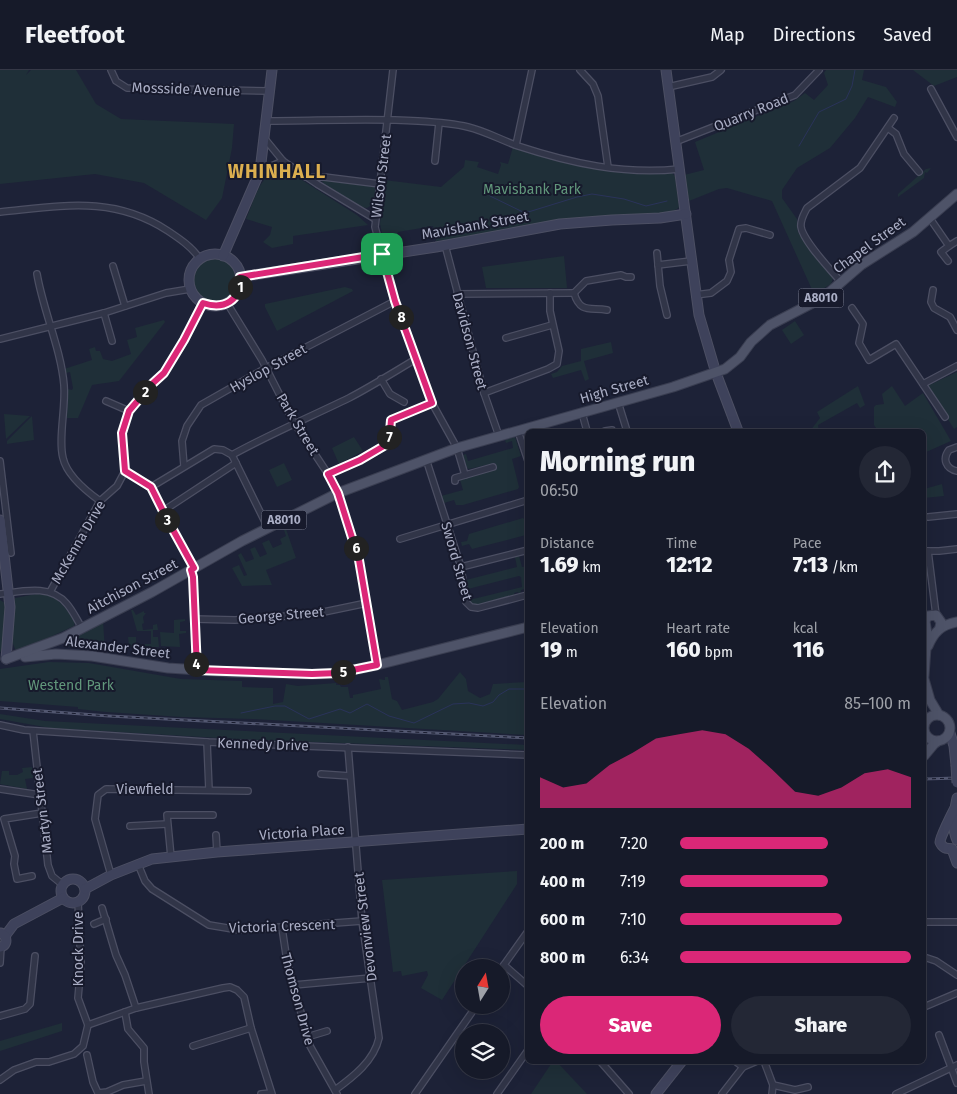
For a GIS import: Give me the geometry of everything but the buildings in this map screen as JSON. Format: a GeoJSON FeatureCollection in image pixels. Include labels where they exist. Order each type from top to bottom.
{"type":"FeatureCollection","features":[{"type":"Feature","properties":{"kind":"main road","name":"Chapel Street"},"geometry":{"type":"LineString","coordinates":[[716,373],[730,366],[756,337],[770,325],[824,297],[860,265],[903,238],[957,194]]}},
{"type":"Feature","properties":{"kind":"main road","name":"High Street"},"geometry":{"type":"LineString","coordinates":[[525,429],[716,373]]}},
{"type":"Feature","properties":{"kind":"main road","name":"High Street"},"geometry":{"type":"LineString","coordinates":[[518,431],[525,429]]}},
{"type":"Feature","properties":{"kind":"main road","name":"Aitchison Street"},"geometry":{"type":"LineString","coordinates":[[3,660],[63,638],[268,528],[338,493],[457,448],[518,431]]}},
{"type":"Feature","properties":{"kind":"main road"},"geometry":{"type":"LineString","coordinates":[[930,617],[957,620]]}},
{"type":"Feature","properties":{"kind":"main road"},"geometry":{"type":"LineString","coordinates":[[926,649],[941,622],[930,617]]}},
{"type":"Feature","properties":{"kind":"main road"},"geometry":{"type":"LineString","coordinates":[[926,629],[931,632],[957,620]]}},
{"type":"Feature","properties":{"kind":"main road","name":"Alexander Street"},"geometry":{"type":"LineString","coordinates":[[3,660],[56,654],[92,656],[160,667],[197,670],[312,674],[338,673],[525,628]]}},
{"type":"Feature","properties":{"kind":"main road"},"geometry":{"type":"LineString","coordinates":[[56,654],[58,645],[63,638]]}},
{"type":"Feature","properties":{"kind":"main road"},"geometry":{"type":"LineString","coordinates":[[926,685],[930,700],[939,715]]}},
{"type":"Feature","properties":{"kind":"main road"},"geometry":{"type":"LineString","coordinates":[[926,706],[926,722]]}},
{"type":"Feature","properties":{"kind":"main road"},"geometry":{"type":"LineString","coordinates":[[926,754],[934,744],[945,740],[950,733],[948,720],[939,715],[927,718]]}},
{"type":"Feature","properties":{"kind":"main road"},"geometry":{"type":"LineString","coordinates":[[926,731],[926,739]]}},
{"type":"Feature","properties":{"kind":"main road"},"geometry":{"type":"LineString","coordinates":[[927,736],[932,740],[940,741]]}},
{"type":"Feature","properties":{"kind":"street","name":"Mossside Avenue"},"geometry":{"type":"LineString","coordinates":[[111,70],[116,81],[128,88],[269,91]]}},
{"type":"Feature","properties":{"kind":"street"},"geometry":{"type":"LineString","coordinates":[[223,256],[260,170],[272,70]]}},
{"type":"Feature","properties":{"kind":"street","name":"Wilson Street"},"geometry":{"type":"LineString","coordinates":[[393,70],[375,226],[395,301],[432,403],[457,448],[466,474]]}},
{"type":"Feature","properties":{"kind":"street"},"geometry":{"type":"LineString","coordinates":[[516,145],[532,70]]}},
{"type":"Feature","properties":{"kind":"street"},"geometry":{"type":"LineString","coordinates":[[580,70],[593,84],[598,96],[608,167]]}},
{"type":"Feature","properties":{"kind":"street"},"geometry":{"type":"LineString","coordinates":[[666,70],[695,295],[716,373],[737,429]]}},
{"type":"Feature","properties":{"kind":"street"},"geometry":{"type":"LineString","coordinates":[[668,87],[712,78],[721,70]]}},
{"type":"Feature","properties":{"kind":"street","name":"Quarry Road"},"geometry":{"type":"LineString","coordinates":[[675,142],[795,95],[819,70]]}},
{"type":"Feature","properties":{"kind":"street"},"geometry":{"type":"LineString","coordinates":[[931,89],[957,137]]}},
{"type":"Feature","properties":{"kind":"street"},"geometry":{"type":"LineString","coordinates":[[841,282],[807,239],[801,227],[803,216],[807,208],[860,168],[894,118]]}},
{"type":"Feature","properties":{"kind":"street"},"geometry":{"type":"LineString","coordinates":[[266,121],[387,119],[439,123],[468,127],[516,145],[571,162],[646,171],[679,169]]}},
{"type":"Feature","properties":{"kind":"street"},"geometry":{"type":"LineString","coordinates":[[435,161],[439,123]]}},
{"type":"Feature","properties":{"kind":"street"},"geometry":{"type":"LineString","coordinates":[[888,128],[896,134],[904,154],[919,172]]}},
{"type":"Feature","properties":{"kind":"street"},"geometry":{"type":"LineString","coordinates":[[265,139],[283,161],[375,219]]}},
{"type":"Feature","properties":{"kind":"street"},"geometry":{"type":"LineString","coordinates":[[260,170],[283,161]]}},
{"type":"Feature","properties":{"kind":"street"},"geometry":{"type":"LineString","coordinates":[[306,177],[324,177],[380,184]]}},
{"type":"Feature","properties":{"kind":"street"},"geometry":{"type":"LineString","coordinates":[[0,212],[79,204],[114,208],[138,215],[159,225],[196,252],[200,259]]}},
{"type":"Feature","properties":{"kind":"street","name":"Mavisbank Street"},"geometry":{"type":"LineString","coordinates":[[240,277],[445,245],[560,224],[660,218],[686,214]]}},
{"type":"Feature","properties":{"kind":"street"},"geometry":{"type":"LineString","coordinates":[[929,217],[949,246]]}},
{"type":"Feature","properties":{"kind":"street"},"geometry":{"type":"LineString","coordinates":[[695,295],[711,293],[725,284],[730,277],[729,260],[739,229],[746,228],[770,235]]}},
{"type":"Feature","properties":{"kind":"street"},"geometry":{"type":"LineString","coordinates":[[948,261],[941,252],[957,241]]}},
{"type":"Feature","properties":{"kind":"street","name":"Davidson Street"},"geometry":{"type":"LineString","coordinates":[[445,245],[484,393],[499,436]]}},
{"type":"Feature","properties":{"kind":"street"},"geometry":{"type":"LineString","coordinates":[[657,253],[660,286],[667,315]]}},
{"type":"Feature","properties":{"kind":"street"},"geometry":{"type":"LineString","coordinates":[[210,255],[223,256],[236,266],[240,277],[237,293],[227,303],[211,306],[203,303],[193,295],[190,289],[190,271],[200,259],[210,255]]}},
{"type":"Feature","properties":{"kind":"street"},"geometry":{"type":"LineString","coordinates":[[658,265],[691,262]]}},
{"type":"Feature","properties":{"kind":"street"},"geometry":{"type":"LineString","coordinates":[[113,266],[125,306]]}},
{"type":"Feature","properties":{"kind":"street"},"geometry":{"type":"LineString","coordinates":[[37,274],[64,385],[63,458],[69,472],[90,495],[100,501]]}},
{"type":"Feature","properties":{"kind":"street"},"geometry":{"type":"LineString","coordinates":[[457,294],[574,293],[586,280],[621,275],[631,277]]}},
{"type":"Feature","properties":{"kind":"street"},"geometry":{"type":"LineString","coordinates":[[0,339],[104,312],[166,293],[190,289]]}},
{"type":"Feature","properties":{"kind":"street"},"geometry":{"type":"LineString","coordinates":[[933,290],[931,302],[934,308],[950,317],[957,330]]}},
{"type":"Feature","properties":{"kind":"street"},"geometry":{"type":"LineString","coordinates":[[484,393],[548,370],[557,364],[558,351],[550,311],[550,293]]}},
{"type":"Feature","properties":{"kind":"street"},"geometry":{"type":"LineString","coordinates":[[574,293],[576,301],[581,307],[608,310]]}},
{"type":"Feature","properties":{"kind":"street","name":"Hyslop Street"},"geometry":{"type":"LineString","coordinates":[[184,466],[182,441],[186,426],[201,405],[266,368],[395,301]]}},
{"type":"Feature","properties":{"kind":"street"},"geometry":{"type":"LineString","coordinates":[[197,670],[193,569],[151,487],[125,471],[122,433],[129,411],[164,373],[203,303]]}},
{"type":"Feature","properties":{"kind":"street","name":"Park Street"},"geometry":{"type":"LineString","coordinates":[[227,303],[266,368],[295,424],[328,474],[338,493],[359,560],[368,602],[377,665]]}},
{"type":"Feature","properties":{"kind":"street"},"geometry":{"type":"LineString","coordinates":[[852,308],[863,324],[859,343],[869,360],[896,344],[945,416]]}},
{"type":"Feature","properties":{"kind":"street"},"geometry":{"type":"LineString","coordinates":[[104,312],[112,341]]}},
{"type":"Feature","properties":{"kind":"street"},"geometry":{"type":"LineString","coordinates":[[506,338],[552,324]]}},
{"type":"Feature","properties":{"kind":"street"},"geometry":{"type":"LineString","coordinates":[[232,455],[268,435],[352,396],[416,359]]}},
{"type":"Feature","properties":{"kind":"street"},"geometry":{"type":"LineString","coordinates":[[923,384],[957,366]]}},
{"type":"Feature","properties":{"kind":"street"},"geometry":{"type":"LineString","coordinates":[[381,379],[390,394],[404,402]]}},
{"type":"Feature","properties":{"kind":"street"},"geometry":{"type":"LineString","coordinates":[[106,401],[129,411]]}},
{"type":"Feature","properties":{"kind":"street"},"geometry":{"type":"LineString","coordinates":[[618,402],[627,429]]}},
{"type":"Feature","properties":{"kind":"street"},"geometry":{"type":"LineString","coordinates":[[328,474],[360,460],[389,443],[391,420],[432,403]]}},
{"type":"Feature","properties":{"kind":"street"},"geometry":{"type":"LineString","coordinates":[[582,413],[587,429]]}},
{"type":"Feature","properties":{"kind":"street"},"geometry":{"type":"LineString","coordinates":[[518,431],[525,452]]}},
{"type":"Feature","properties":{"kind":"street"},"geometry":{"type":"LineString","coordinates":[[957,447],[949,450],[945,457],[947,465],[957,471]]}},
{"type":"Feature","properties":{"kind":"street"},"geometry":{"type":"LineString","coordinates":[[151,487],[214,449],[223,450],[232,455],[268,528]]}},
{"type":"Feature","properties":{"kind":"street","name":"Sword Street"},"geometry":{"type":"LineString","coordinates":[[426,460],[461,567],[466,602],[471,607],[478,608],[525,596]]}},
{"type":"Feature","properties":{"kind":"street"},"geometry":{"type":"LineString","coordinates":[[0,461],[4,594],[10,616],[3,660]]}},
{"type":"Feature","properties":{"kind":"street"},"geometry":{"type":"LineString","coordinates":[[163,511],[236,463]]}},
{"type":"Feature","properties":{"kind":"street"},"geometry":{"type":"LineString","coordinates":[[455,481],[454,478],[493,467]]}},
{"type":"Feature","properties":{"kind":"street","name":"McKenna Drive"},"geometry":{"type":"LineString","coordinates":[[50,592],[100,501],[117,486],[125,471]]}},
{"type":"Feature","properties":{"kind":"street"},"geometry":{"type":"LineString","coordinates":[[400,539],[525,501]]}},
{"type":"Feature","properties":{"kind":"street"},"geometry":{"type":"LineString","coordinates":[[928,516],[957,514]]}},
{"type":"Feature","properties":{"kind":"street"},"geometry":{"type":"LineString","coordinates":[[3,526],[11,553]]}},
{"type":"Feature","properties":{"kind":"street"},"geometry":{"type":"LineString","coordinates":[[930,617],[933,604],[926,551],[957,549]]}},
{"type":"Feature","properties":{"kind":"street"},"geometry":{"type":"LineString","coordinates":[[461,567],[525,551]]}},
{"type":"Feature","properties":{"kind":"street"},"geometry":{"type":"LineString","coordinates":[[4,594],[39,590],[50,592],[61,597],[69,605],[82,628]]}},
{"type":"Feature","properties":{"kind":"street","name":"George Street"},"geometry":{"type":"LineString","coordinates":[[194,619],[234,620],[314,614],[368,602]]}},
{"type":"Feature","properties":{"kind":"street","name":"Kennedy Drive"},"geometry":{"type":"LineString","coordinates":[[0,725],[33,731],[207,742],[525,755]]}},
{"type":"Feature","properties":{"kind":"street","name":"Martyn Street"},"geometry":{"type":"LineString","coordinates":[[33,731],[48,865],[52,876],[63,885]]}},
{"type":"Feature","properties":{"kind":"street"},"geometry":{"type":"LineString","coordinates":[[950,733],[956,765],[957,783],[953,821],[957,862]]}},
{"type":"Feature","properties":{"kind":"street"},"geometry":{"type":"LineString","coordinates":[[940,741],[946,743],[954,753]]}},
{"type":"Feature","properties":{"kind":"street"},"geometry":{"type":"LineString","coordinates":[[207,742],[209,790]]}},
{"type":"Feature","properties":{"kind":"street","name":"Devonview Street"},"geometry":{"type":"LineString","coordinates":[[336,1092],[361,1069],[378,1044],[379,1031],[362,921],[348,747]]}},
{"type":"Feature","properties":{"kind":"street"},"geometry":{"type":"LineString","coordinates":[[321,774],[350,776]]}},
{"type":"Feature","properties":{"kind":"street"},"geometry":{"type":"LineString","coordinates":[[0,789],[40,795]]}},
{"type":"Feature","properties":{"kind":"street","name":"Viewfield"},"geometry":{"type":"LineString","coordinates":[[111,876],[95,819],[98,795],[106,789],[248,791]]}},
{"type":"Feature","properties":{"kind":"street"},"geometry":{"type":"LineString","coordinates":[[955,808],[940,839],[942,846],[947,849],[955,841]]}},
{"type":"Feature","properties":{"kind":"street"},"geometry":{"type":"LineString","coordinates":[[32,876],[17,879],[14,864],[16,856],[4,819],[42,813]]}},
{"type":"Feature","properties":{"kind":"street"},"geometry":{"type":"LineString","coordinates":[[171,856],[167,815],[213,815]]}},
{"type":"Feature","properties":{"kind":"street"},"geometry":{"type":"LineString","coordinates":[[130,826],[167,824]]}},
{"type":"Feature","properties":{"kind":"street","name":"Victoria Place"},"geometry":{"type":"LineString","coordinates":[[85,889],[138,864],[152,859],[171,856],[525,829]]}},
{"type":"Feature","properties":{"kind":"street"},"geometry":{"type":"LineString","coordinates":[[944,834],[951,833],[955,841]]}},
{"type":"Feature","properties":{"kind":"street"},"geometry":{"type":"LineString","coordinates":[[216,835],[217,852]]}},
{"type":"Feature","properties":{"kind":"street","name":"Victoria Crescent"},"geometry":{"type":"LineString","coordinates":[[138,864],[145,881],[152,890],[209,925],[239,930],[362,921]]}},
{"type":"Feature","properties":{"kind":"street"},"geometry":{"type":"LineString","coordinates":[[73,879],[81,882],[85,889],[84,897],[78,902],[71,903],[63,898],[61,891],[63,885],[73,879]]}},
{"type":"Feature","properties":{"kind":"street"},"geometry":{"type":"LineString","coordinates":[[0,964],[1,947],[6,942],[2,934],[14,924],[63,898]]}},
{"type":"Feature","properties":{"kind":"street","name":"Knock Drive"},"geometry":{"type":"LineString","coordinates":[[78,902],[81,964],[78,998],[88,1025]]}},
{"type":"Feature","properties":{"kind":"street"},"geometry":{"type":"LineString","coordinates":[[102,908],[116,955],[136,1008]]}},
{"type":"Feature","properties":{"kind":"street"},"geometry":{"type":"LineString","coordinates":[[94,924],[106,918]]}},
{"type":"Feature","properties":{"kind":"street"},"geometry":{"type":"LineString","coordinates":[[926,922],[957,922]]}},
{"type":"Feature","properties":{"kind":"street","name":"Thomson Drive"},"geometry":{"type":"LineString","coordinates":[[282,928],[287,961],[307,1037],[315,1057],[336,1092]]}},
{"type":"Feature","properties":{"kind":"street"},"geometry":{"type":"LineString","coordinates":[[508,959],[525,934]]}},
{"type":"Feature","properties":{"kind":"street"},"geometry":{"type":"LineString","coordinates":[[0,1016],[25,1009],[30,1004],[35,956]]}},
{"type":"Feature","properties":{"kind":"street"},"geometry":{"type":"LineString","coordinates":[[926,958],[936,961],[957,975]]}},
{"type":"Feature","properties":{"kind":"street"},"geometry":{"type":"LineString","coordinates":[[510,972],[525,984]]}},
{"type":"Feature","properties":{"kind":"street"},"geometry":{"type":"LineString","coordinates":[[294,985],[371,978]]}},
{"type":"Feature","properties":{"kind":"street"},"geometry":{"type":"LineString","coordinates":[[0,1080],[14,1070],[36,1062],[49,1062],[74,1054],[83,1046],[88,1025],[136,1008],[230,987],[241,992],[244,997],[251,1028],[272,1093],[261,1094]]}},
{"type":"Feature","properties":{"kind":"street"},"geometry":{"type":"LineString","coordinates":[[926,1006],[957,993]]}},
{"type":"Feature","properties":{"kind":"street"},"geometry":{"type":"LineString","coordinates":[[125,1012],[128,1029],[144,1048],[146,1081],[149,1094]]}},
{"type":"Feature","properties":{"kind":"street"},"geometry":{"type":"LineString","coordinates":[[415,1094],[471,1014]]}},
{"type":"Feature","properties":{"kind":"street"},"geometry":{"type":"LineString","coordinates":[[193,1046],[251,1028]]}},
{"type":"Feature","properties":{"kind":"street"},"geometry":{"type":"LineString","coordinates":[[307,1037],[327,1031]]}},
{"type":"Feature","properties":{"kind":"street"},"geometry":{"type":"LineString","coordinates":[[940,1035],[955,1066],[957,1083]]}},
{"type":"Feature","properties":{"kind":"street"},"geometry":{"type":"LineString","coordinates":[[87,1054],[93,1082],[98,1093],[107,1092],[123,1085],[146,1081]]}},
{"type":"Feature","properties":{"kind":"street"},"geometry":{"type":"LineString","coordinates":[[497,1094],[525,1054]]}},
{"type":"Feature","properties":{"kind":"street"},"geometry":{"type":"LineString","coordinates":[[603,1064],[629,1094]]}},
{"type":"Feature","properties":{"kind":"street"},"geometry":{"type":"LineString","coordinates":[[656,1094],[680,1064]]}},
{"type":"Feature","properties":{"kind":"street"},"geometry":{"type":"LineString","coordinates":[[739,1064],[743,1067]]}},
{"type":"Feature","properties":{"kind":"street"},"geometry":{"type":"LineString","coordinates":[[722,1094],[743,1067],[750,1064]]}},
{"type":"Feature","properties":{"kind":"street"},"geometry":{"type":"LineString","coordinates":[[765,1064],[773,1085],[772,1094]]}},
{"type":"Feature","properties":{"kind":"street"},"geometry":{"type":"LineString","coordinates":[[896,1094],[955,1066]]}},
{"type":"Feature","properties":{"kind":"street"},"geometry":{"type":"LineString","coordinates":[[773,1085],[796,1092],[808,1087]]}},
{"type":"Feature","properties":{"kind":"green space"},"geometry":{"type":"Polygon","coordinates":[[[0,70],[29,70],[26,75],[31,70],[76,70],[96,104],[121,119],[234,124],[232,148],[222,198],[206,220],[144,183],[95,174],[0,184],[0,70]]]}},
{"type":"Feature","properties":{"kind":"green space"},"geometry":{"type":"Polygon","coordinates":[[[826,70],[864,70],[862,80],[886,87],[897,102],[895,107],[868,97],[855,118],[830,148],[797,168],[782,190],[782,198],[797,219],[798,232],[833,278],[831,284],[814,294],[772,201],[727,188],[719,189],[689,201],[684,175],[704,170],[695,142],[794,101],[805,93],[814,100],[828,85],[824,73],[826,70]]]}},
{"type":"Feature","properties":{"kind":"green space"},"geometry":{"type":"Polygon","coordinates":[[[913,70],[957,70],[957,77],[934,86],[913,70]]]}},
{"type":"Feature","properties":{"kind":"green space","name":"Mavisbank Park"},"geometry":{"type":"Polygon","coordinates":[[[513,147],[571,164],[603,169],[671,172],[675,176],[679,207],[668,213],[594,216],[436,241],[433,226],[398,232],[393,244],[386,245],[384,243],[380,224],[384,180],[441,187],[464,167],[465,160],[479,162],[477,167],[498,174],[500,162],[508,164],[513,147]]]}},
{"type":"Feature","properties":{"kind":"green space"},"geometry":{"type":"Polygon","coordinates":[[[283,168],[357,215],[368,225],[293,236],[293,244],[272,248],[263,242],[270,235],[272,227],[246,219],[262,183],[272,172],[283,168]]]}},
{"type":"Feature","properties":{"kind":"green space"},"geometry":{"type":"Polygon","coordinates":[[[931,168],[927,173],[925,172],[924,178],[898,197],[898,194],[926,169],[931,168]]]}},
{"type":"Feature","properties":{"kind":"green space"},"geometry":{"type":"Polygon","coordinates":[[[321,179],[373,185],[376,190],[373,204],[367,208],[361,207],[323,183],[321,179]]]}},
{"type":"Feature","properties":{"kind":"green space"},"geometry":{"type":"Polygon","coordinates":[[[564,256],[567,288],[486,288],[482,267],[564,256]]]}},
{"type":"Feature","properties":{"kind":"green space"},"geometry":{"type":"Polygon","coordinates":[[[219,259],[227,262],[233,268],[236,280],[233,292],[227,298],[211,301],[203,298],[197,292],[194,276],[197,268],[203,262],[219,259]]]}},
{"type":"Feature","properties":{"kind":"green space"},"geometry":{"type":"Polygon","coordinates":[[[345,287],[353,291],[277,331],[265,307],[265,304],[345,287]]]}},
{"type":"Feature","properties":{"kind":"green space"},"geometry":{"type":"Polygon","coordinates":[[[164,320],[165,322],[119,381],[92,385],[78,418],[67,418],[68,389],[72,390],[73,388],[70,372],[66,373],[64,369],[92,360],[89,349],[95,347],[96,351],[100,351],[103,359],[112,361],[131,354],[127,340],[137,337],[135,328],[164,320]]]}},
{"type":"Feature","properties":{"kind":"green space"},"geometry":{"type":"Polygon","coordinates":[[[795,321],[804,335],[791,344],[782,330],[795,321]]]}},
{"type":"Feature","properties":{"kind":"green space"},"geometry":{"type":"Polygon","coordinates":[[[611,342],[613,353],[584,361],[589,379],[585,381],[581,370],[553,378],[551,374],[557,372],[562,366],[581,361],[581,349],[611,342]]]}},
{"type":"Feature","properties":{"kind":"green space"},"geometry":{"type":"Polygon","coordinates":[[[957,372],[957,427],[954,429],[927,386],[957,372]]]}},
{"type":"Feature","properties":{"kind":"green space"},"geometry":{"type":"Polygon","coordinates":[[[858,386],[865,405],[860,408],[857,403],[818,425],[819,429],[812,429],[820,418],[817,412],[858,386]]]}},
{"type":"Feature","properties":{"kind":"green space"},"geometry":{"type":"Polygon","coordinates":[[[892,386],[905,406],[923,393],[951,441],[926,452],[926,429],[877,429],[874,425],[874,407],[884,404],[882,394],[892,386]]]}},
{"type":"Feature","properties":{"kind":"green space"},"geometry":{"type":"Polygon","coordinates":[[[4,414],[30,416],[6,439],[4,414]]]}},
{"type":"Feature","properties":{"kind":"green space"},"geometry":{"type":"Polygon","coordinates":[[[32,416],[34,440],[7,444],[7,441],[32,416]]]}},
{"type":"Feature","properties":{"kind":"green space"},"geometry":{"type":"Polygon","coordinates":[[[354,437],[363,451],[339,464],[332,448],[354,437]]]}},
{"type":"Feature","properties":{"kind":"green space"},"geometry":{"type":"Polygon","coordinates":[[[515,437],[521,456],[512,459],[518,489],[463,505],[456,505],[454,500],[444,503],[441,496],[463,490],[460,480],[497,469],[495,463],[469,469],[463,455],[466,454],[468,461],[513,448],[512,441],[506,443],[505,440],[515,437]]]}},
{"type":"Feature","properties":{"kind":"green space"},"geometry":{"type":"Polygon","coordinates":[[[284,463],[292,480],[277,487],[269,470],[284,463]]]}},
{"type":"Feature","properties":{"kind":"green space"},"geometry":{"type":"Polygon","coordinates":[[[942,484],[944,496],[926,498],[926,488],[942,484]]]}},
{"type":"Feature","properties":{"kind":"green space"},"geometry":{"type":"Polygon","coordinates":[[[523,518],[525,520],[525,535],[472,549],[469,544],[462,546],[461,542],[467,541],[469,534],[523,518]]]}},
{"type":"Feature","properties":{"kind":"green space"},"geometry":{"type":"Polygon","coordinates":[[[286,529],[296,558],[266,570],[272,585],[242,586],[232,568],[239,565],[244,576],[247,575],[238,555],[241,553],[246,562],[254,559],[250,549],[255,547],[260,557],[267,554],[262,543],[269,540],[273,548],[282,544],[280,539],[286,536],[284,530],[286,529]]]}},
{"type":"Feature","properties":{"kind":"green space"},"geometry":{"type":"Polygon","coordinates":[[[519,556],[522,567],[525,566],[525,589],[521,590],[520,595],[518,592],[514,593],[515,596],[478,605],[471,603],[469,600],[522,587],[521,577],[519,576],[468,589],[466,580],[517,567],[515,557],[519,556]]]}},
{"type":"Feature","properties":{"kind":"green space"},"geometry":{"type":"Polygon","coordinates":[[[36,594],[49,596],[59,602],[75,621],[74,626],[22,650],[15,649],[12,641],[15,598],[36,594]]]}},
{"type":"Feature","properties":{"kind":"green space"},"geometry":{"type":"Polygon","coordinates":[[[0,600],[5,603],[5,635],[0,653],[0,600]]]}},
{"type":"Feature","properties":{"kind":"green space"},"geometry":{"type":"Polygon","coordinates":[[[131,610],[136,615],[144,611],[146,613],[143,617],[143,630],[153,629],[153,625],[157,624],[158,630],[153,630],[153,637],[158,637],[159,647],[129,647],[128,637],[136,637],[136,644],[151,644],[151,631],[137,631],[131,610]]]}},
{"type":"Feature","properties":{"kind":"green space"},"geometry":{"type":"Polygon","coordinates":[[[185,619],[185,621],[180,622],[180,631],[186,631],[186,633],[179,634],[180,647],[161,646],[160,632],[174,633],[174,620],[185,619]]]}},
{"type":"Feature","properties":{"kind":"green space"},"geometry":{"type":"Polygon","coordinates":[[[103,621],[105,650],[67,646],[64,644],[103,621]]]}},
{"type":"Feature","properties":{"kind":"green space","name":"Westend Park"},"geometry":{"type":"Polygon","coordinates":[[[49,662],[89,663],[181,679],[242,681],[242,687],[273,688],[273,704],[283,702],[286,684],[298,686],[336,683],[336,685],[341,687],[348,687],[350,698],[353,698],[353,695],[381,689],[379,679],[385,680],[385,677],[388,677],[392,699],[397,701],[402,710],[438,699],[460,672],[466,679],[468,691],[480,698],[490,694],[493,684],[525,682],[525,735],[252,719],[182,717],[106,712],[78,709],[78,707],[0,701],[0,669],[49,662]]]}},
{"type":"Feature","properties":{"kind":"green space"},"geometry":{"type":"Polygon","coordinates":[[[0,714],[45,721],[525,745],[525,750],[237,739],[50,728],[0,719],[0,714]]]}},
{"type":"Feature","properties":{"kind":"green space"},"geometry":{"type":"Polygon","coordinates":[[[32,767],[33,778],[25,779],[27,789],[0,784],[2,771],[9,771],[9,775],[17,775],[23,772],[22,768],[32,767]]]}},
{"type":"Feature","properties":{"kind":"green space"},"geometry":{"type":"Polygon","coordinates":[[[517,871],[517,884],[469,959],[455,959],[455,980],[442,1000],[421,988],[428,975],[427,971],[402,976],[401,971],[393,972],[382,880],[517,871]]]}},
{"type":"Feature","properties":{"kind":"green space"},"geometry":{"type":"Polygon","coordinates":[[[62,1023],[62,1031],[0,1051],[0,1041],[62,1023]]]}},
{"type":"Feature","properties":{"kind":"green space"},"geometry":{"type":"Polygon","coordinates":[[[551,1064],[559,1064],[587,1094],[531,1094],[551,1064]]]}},
{"type":"Feature","properties":{"kind":"waterway"},"geometry":{"type":"LineString","coordinates":[[799,146],[819,112],[846,99],[852,86],[855,70]]}},
{"type":"Feature","properties":{"kind":"waterway"},"geometry":{"type":"LineString","coordinates":[[490,196],[525,213],[592,194],[624,199],[646,206],[667,201]]}},
{"type":"Feature","properties":{"kind":"waterway"},"geometry":{"type":"LineString","coordinates":[[241,713],[275,706],[285,706],[309,719],[340,709],[350,713],[367,704],[389,716],[414,723],[453,704],[469,703],[483,706],[493,702],[499,695],[509,689],[525,689]]}},
{"type":"Feature","properties":{"kind":"railway"},"geometry":{"type":"LineString","coordinates":[[0,708],[109,716],[525,738]]}},
{"type":"Feature","properties":{"kind":"railway"},"geometry":{"type":"LineString","coordinates":[[926,779],[957,778]]}},
{"type":"Feature","properties":{"kind":"district","name":"WHINHALL"},"geometry":{"type":"Point","coordinates":[277,171]}},
{"type":"Feature","properties":{"kind":"route"},"geometry":{"type":"LineString","coordinates":[[382,254],[395,301],[432,403],[391,420],[389,443],[360,460],[328,474],[338,493],[359,560],[365,585],[377,665],[338,673],[312,674],[197,670],[193,577],[191,570],[194,568],[151,487],[125,471],[122,433],[129,411],[164,373],[203,303],[211,306],[220,306],[227,303],[237,293],[240,277],[382,254]]}}]}
